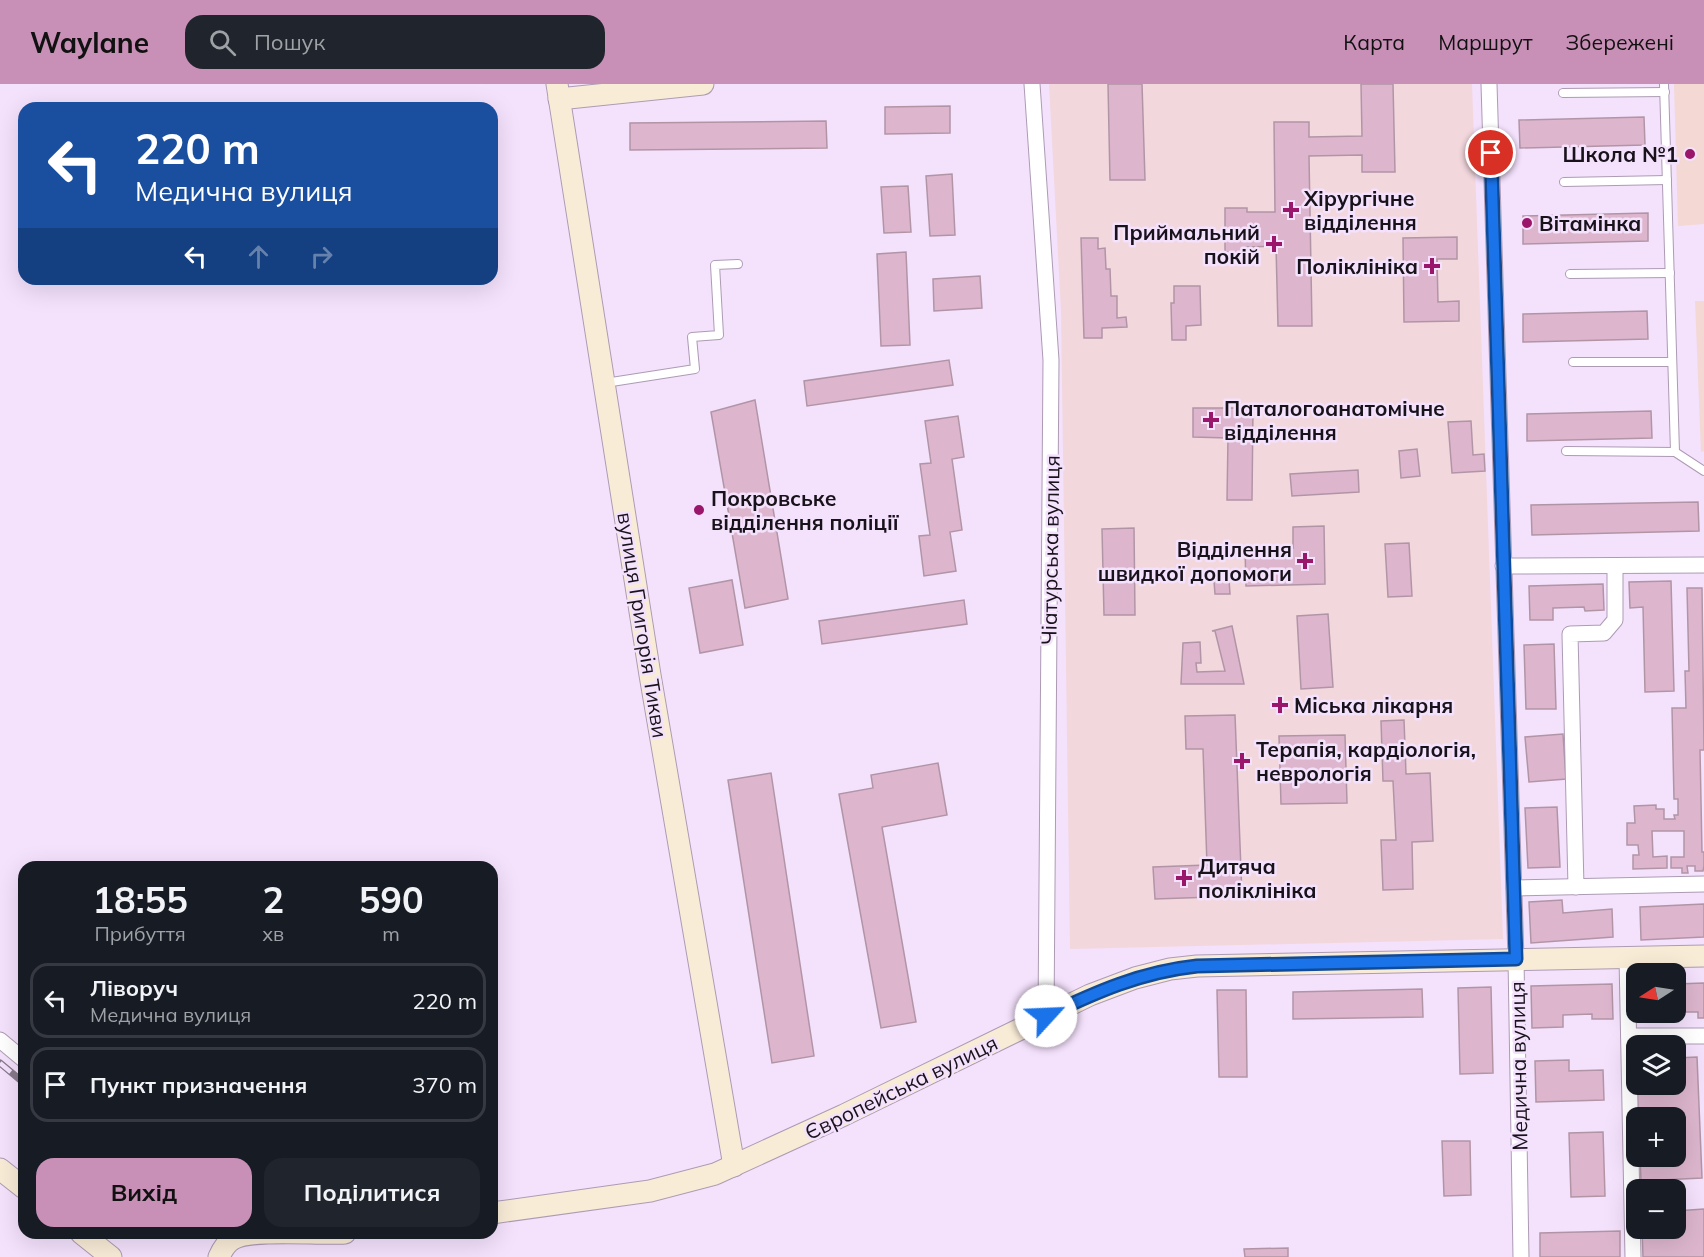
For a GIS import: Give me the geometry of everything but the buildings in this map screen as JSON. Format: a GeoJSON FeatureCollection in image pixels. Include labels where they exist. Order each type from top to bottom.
{"type":"FeatureCollection","features":[{"type":"Feature","properties":{"kind":"street"},"geometry":{"type":"LineString","coordinates":[[558,92],[703,84]]}},
{"type":"Feature","properties":{"kind":"street","name":"Чіатурська вулиця"},"geometry":{"type":"LineString","coordinates":[[1032,84],[1051,360],[1046,1016]]}},
{"type":"Feature","properties":{"kind":"street","name":"Медична вулиця"},"geometry":{"type":"LineString","coordinates":[[1490,84],[1516,959],[1521,1257]]}},
{"type":"Feature","properties":{"kind":"street","name":"вулиця Григорія Тикви"},"geometry":{"type":"LineString","coordinates":[[558,92],[650,675],[734,1166]]}},
{"type":"Feature","properties":{"kind":"street"},"geometry":{"type":"LineString","coordinates":[[1503,566],[1704,565]]}},
{"type":"Feature","properties":{"kind":"street"},"geometry":{"type":"LineString","coordinates":[[1576,887],[1570,634],[1604,633],[1615,620],[1615,566]]}},
{"type":"Feature","properties":{"kind":"street"},"geometry":{"type":"LineString","coordinates":[[1514,888],[1704,884]]}},
{"type":"Feature","properties":{"kind":"street","name":"Європейська вулиця"},"geometry":{"type":"LineString","coordinates":[[498,1212],[650,1191],[696,1180],[734,1166],[844,1115],[1090,995],[1135,978],[1170,969],[1197,966],[1704,956]]}},
{"type":"Feature","properties":{"kind":"street"},"geometry":{"type":"LineString","coordinates":[[1627,957],[1629,1035]]}},
{"type":"Feature","properties":{"kind":"street"},"geometry":{"type":"LineString","coordinates":[[1686,1036],[1704,1036]]}},
{"type":"Feature","properties":{"kind":"street"},"geometry":{"type":"LineString","coordinates":[[0,1040],[18,1055]]}},
{"type":"Feature","properties":{"kind":"street"},"geometry":{"type":"LineString","coordinates":[[1630,1095],[1633,1257]]}},
{"type":"Feature","properties":{"kind":"street"},"geometry":{"type":"LineString","coordinates":[[0,1169],[18,1183]]}},
{"type":"Feature","properties":{"kind":"street"},"geometry":{"type":"LineString","coordinates":[[88,1239],[111,1257]]}},
{"type":"Feature","properties":{"kind":"street"},"geometry":{"type":"LineString","coordinates":[[219,1257],[233,1239]]}},
{"type":"Feature","properties":{"kind":"lane"},"geometry":{"type":"LineString","coordinates":[[1563,93],[1664,88],[1675,452]]}},
{"type":"Feature","properties":{"kind":"lane"},"geometry":{"type":"LineString","coordinates":[[1564,182],[1667,180]]}},
{"type":"Feature","properties":{"kind":"lane"},"geometry":{"type":"LineString","coordinates":[[604,383],[695,369],[692,337],[719,335],[715,265],[738,264]]}},
{"type":"Feature","properties":{"kind":"lane"},"geometry":{"type":"LineString","coordinates":[[1570,274],[1670,273]]}},
{"type":"Feature","properties":{"kind":"lane"},"geometry":{"type":"LineString","coordinates":[[1573,362],[1672,362]]}},
{"type":"Feature","properties":{"kind":"lane"},"geometry":{"type":"LineString","coordinates":[[1566,452],[1675,452],[1704,471]]}},
{"type":"Feature","properties":{"kind":"shaded area","name":"Мiська лiкарня"},"geometry":{"type":"Polygon","coordinates":[[[1049,84],[1472,84],[1503,939],[1070,949],[1061,311],[1049,84]]]}},
{"type":"Feature","properties":{"kind":"shaded area","name":"Школа №1"},"geometry":{"type":"Polygon","coordinates":[[[1674,84],[1704,84],[1704,224],[1678,226],[1674,84]]]}},
{"type":"Feature","properties":{"kind":"shaded area"},"geometry":{"type":"Polygon","coordinates":[[[1695,301],[1704,301],[1704,451],[1701,452],[1695,301]]]}},
{"type":"Feature","properties":{"kind":"railway"},"geometry":{"type":"LineString","coordinates":[[0,1063],[18,1078]]}},
{"type":"Feature","properties":{"kind":"place","name":"Школа №1"},"geometry":{"type":"Point","coordinates":[1690,154]}},
{"type":"Feature","properties":{"kind":"place","name":"Хірургічне відділення"},"geometry":{"type":"Point","coordinates":[1291,210]}},
{"type":"Feature","properties":{"kind":"place","name":"Вітамінка"},"geometry":{"type":"Point","coordinates":[1527,223]}},
{"type":"Feature","properties":{"kind":"place","name":"Приймальний покій"},"geometry":{"type":"Point","coordinates":[1274,244]}},
{"type":"Feature","properties":{"kind":"place","name":"Поліклініка"},"geometry":{"type":"Point","coordinates":[1432,266]}},
{"type":"Feature","properties":{"kind":"place","name":"Паталогоанатомічне відділення"},"geometry":{"type":"Point","coordinates":[1211,420]}},
{"type":"Feature","properties":{"kind":"place","name":"Покровське відділення поліції"},"geometry":{"type":"Point","coordinates":[699,510]}},
{"type":"Feature","properties":{"kind":"place","name":"Відділення швидкої допомоги"},"geometry":{"type":"Point","coordinates":[1305,561]}},
{"type":"Feature","properties":{"kind":"place","name":"Мiська лiкарня"},"geometry":{"type":"Point","coordinates":[1280,705]}},
{"type":"Feature","properties":{"kind":"place","name":"Терапія, кардіологія, неврологія"},"geometry":{"type":"Point","coordinates":[1242,761]}},
{"type":"Feature","properties":{"kind":"place","name":"Дитяча поліклініка"},"geometry":{"type":"Point","coordinates":[1184,878]}},
{"type":"Feature","properties":{"kind":"route"},"geometry":{"type":"LineString","coordinates":[[1046,1016],[1090,995],[1135,978],[1170,969],[1197,966],[1516,959],[1491,153]]}}]}
